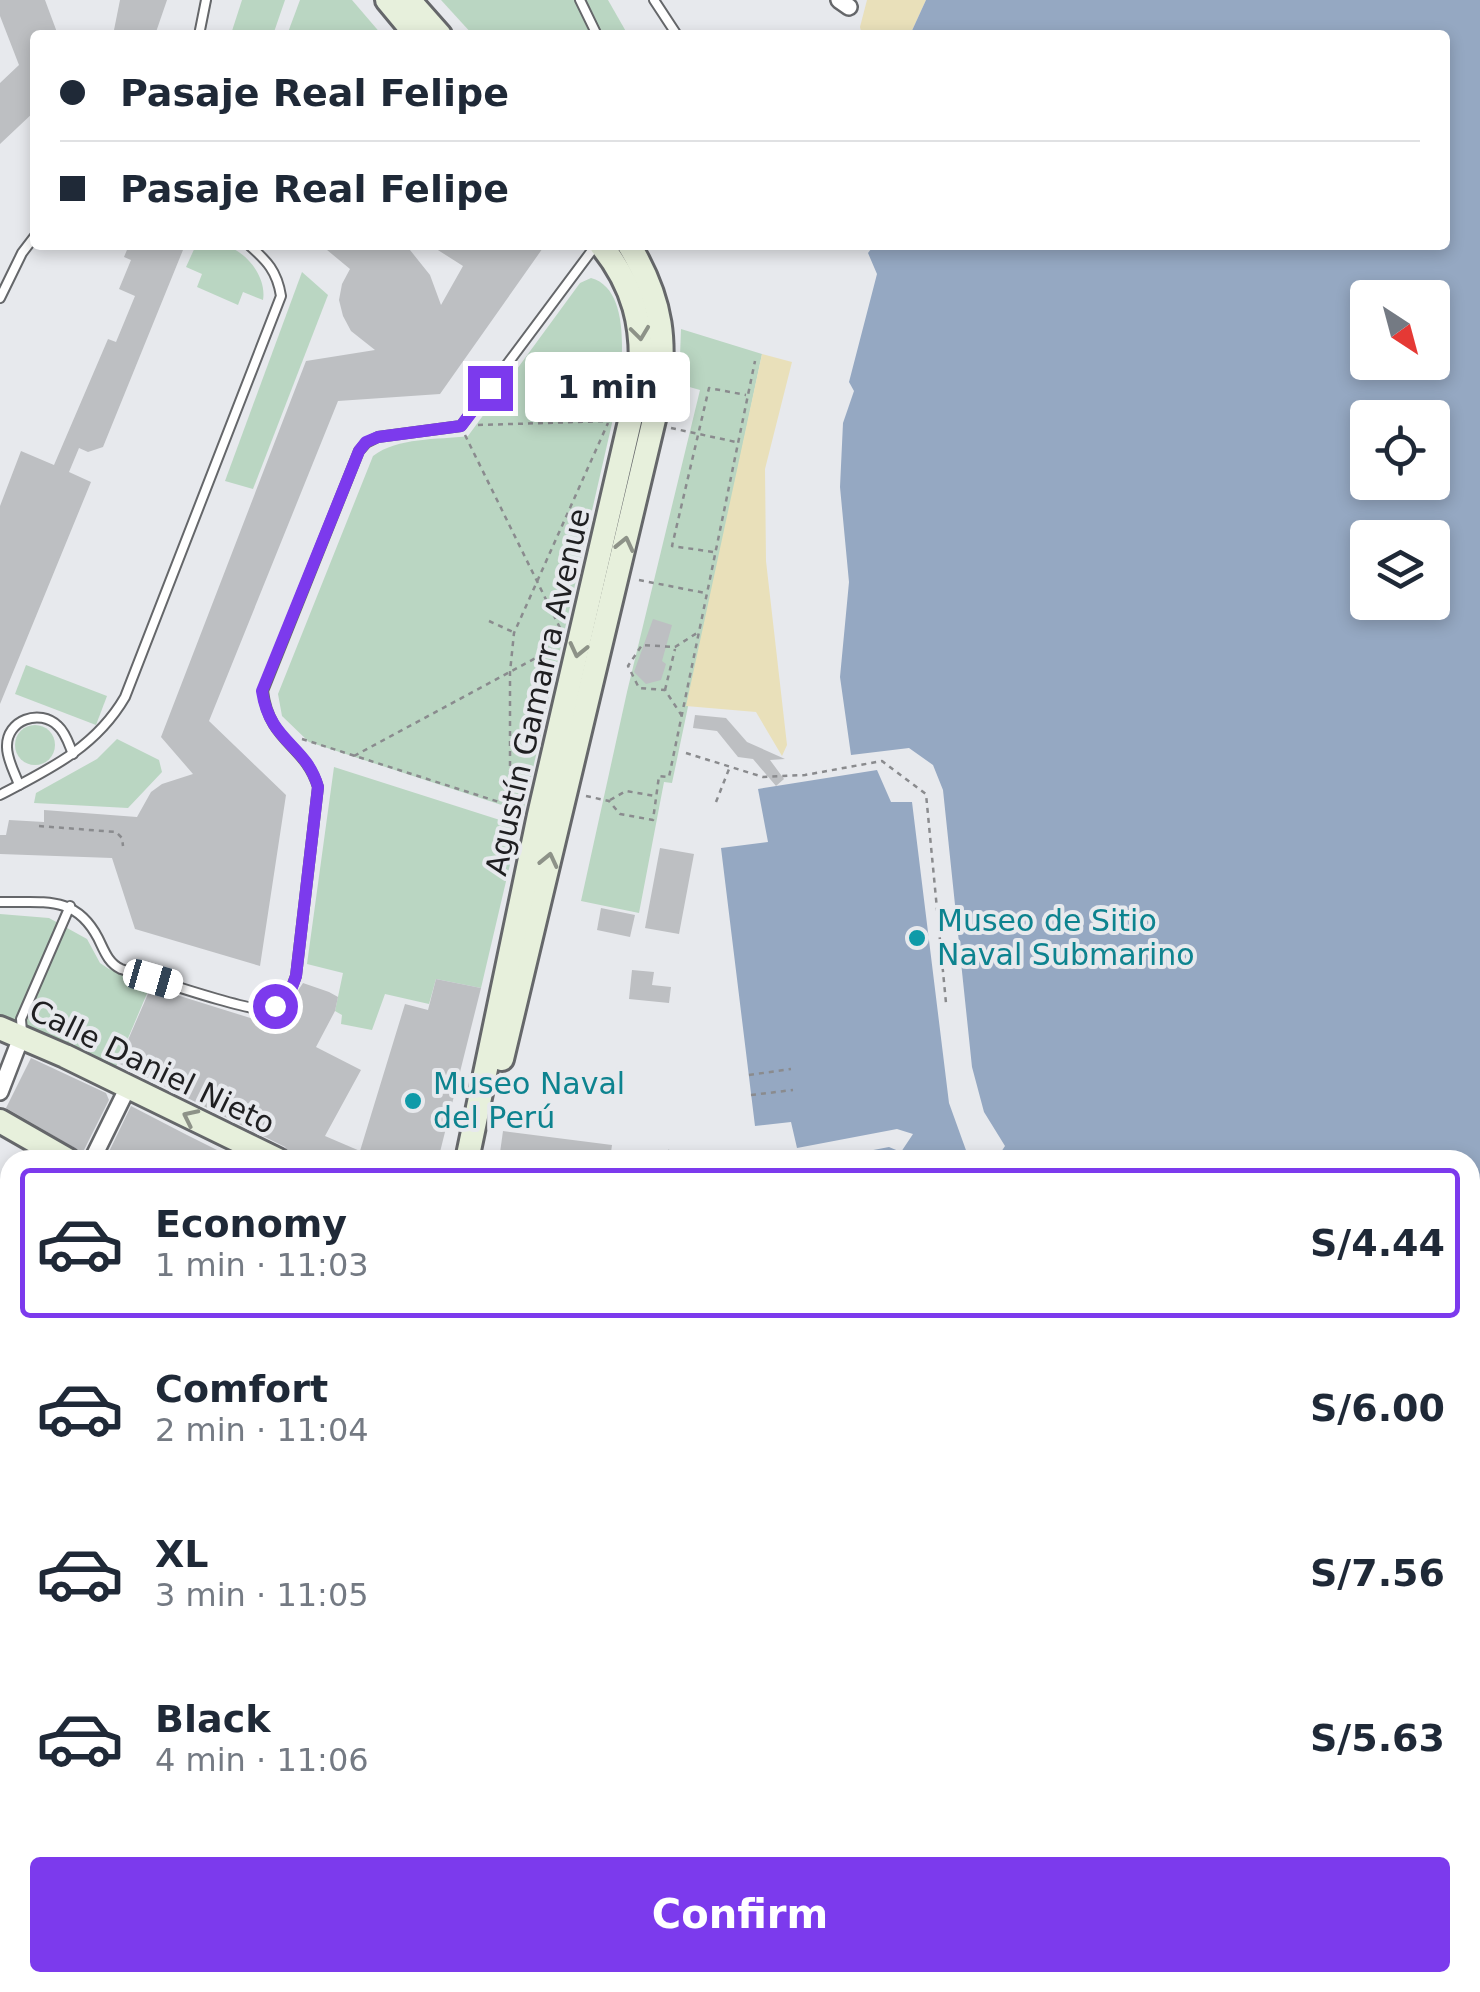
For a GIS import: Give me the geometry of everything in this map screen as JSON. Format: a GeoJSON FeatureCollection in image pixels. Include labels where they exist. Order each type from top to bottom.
{"type":"FeatureCollection","features":[{"type":"Feature","properties":{"kind":"main road"},"geometry":{"type":"LineString","coordinates":[[387,0],[412,30]]}},
{"type":"Feature","properties":{"kind":"main road"},"geometry":{"type":"LineString","coordinates":[[409,0],[436,30]]}},
{"type":"Feature","properties":{"kind":"main road","name":"Agustín Gamarra Avenue"},"geometry":{"type":"LineString","coordinates":[[469,1150],[539,815],[640,378],[640,329],[627,283],[603,250]]}},
{"type":"Feature","properties":{"kind":"main road","name":"Agustín Gamarra Avenue"},"geometry":{"type":"LineString","coordinates":[[483,1150],[618,576],[631,422],[662,376],[660,318],[649,281],[631,250]]}},
{"type":"Feature","properties":{"kind":"main road","name":"Calle Daniel Nieto"},"geometry":{"type":"LineString","coordinates":[[11,1032],[257,1150]]}},
{"type":"Feature","properties":{"kind":"main road"},"geometry":{"type":"LineString","coordinates":[[0,1121],[51,1150]]}},
{"type":"Feature","properties":{"kind":"street"},"geometry":{"type":"LineString","coordinates":[[0,1092],[11,1032]]}},
{"type":"Feature","properties":{"kind":"street"},"geometry":{"type":"LineString","coordinates":[[97,1150],[128,1087]]}},
{"type":"Feature","properties":{"kind":"lane"},"geometry":{"type":"LineString","coordinates":[[200,30],[206,0]]}},
{"type":"Feature","properties":{"kind":"lane"},"geometry":{"type":"LineString","coordinates":[[580,0],[594,30]]}},
{"type":"Feature","properties":{"kind":"lane"},"geometry":{"type":"LineString","coordinates":[[654,0],[674,30]]}},
{"type":"Feature","properties":{"kind":"lane"},"geometry":{"type":"LineString","coordinates":[[0,298],[30,242]]}},
{"type":"Feature","properties":{"kind":"lane"},"geometry":{"type":"LineString","coordinates":[[0,795],[73,754],[111,722],[125,697],[281,296],[278,278],[270,264],[255,250]]}},
{"type":"Feature","properties":{"kind":"lane"},"geometry":{"type":"LineString","coordinates":[[0,902],[70,906],[82,914],[111,962],[121,969],[259,1010],[282,1001],[296,976],[318,787],[313,770],[275,730],[266,713],[262,691],[359,451],[366,442],[378,437],[461,426],[595,250]]}},
{"type":"Feature","properties":{"kind":"lane"},"geometry":{"type":"LineString","coordinates":[[20,785],[6,751],[12,728],[22,720],[44,717],[55,722],[73,754]]}},
{"type":"Feature","properties":{"kind":"lane"},"geometry":{"type":"LineString","coordinates":[[11,1032],[22,1018],[70,906]]}},
{"type":"Feature","properties":{"kind":"path"},"geometry":{"type":"LineString","coordinates":[[565,792],[609,801],[620,814],[652,820],[659,776],[668,777],[682,716],[755,361]]}},
{"type":"Feature","properties":{"kind":"path"},"geometry":{"type":"LineString","coordinates":[[715,552],[672,546],[709,388],[748,396]]}},
{"type":"Feature","properties":{"kind":"path"},"geometry":{"type":"LineString","coordinates":[[510,806],[510,672],[514,633],[538,582],[631,422]]}},
{"type":"Feature","properties":{"kind":"path"},"geometry":{"type":"LineString","coordinates":[[354,756],[566,642],[461,426],[631,422],[738,442]]}},
{"type":"Feature","properties":{"kind":"path"},"geometry":{"type":"LineString","coordinates":[[618,576],[706,594]]}},
{"type":"Feature","properties":{"kind":"path"},"geometry":{"type":"LineString","coordinates":[[488,621],[514,633]]}},
{"type":"Feature","properties":{"kind":"path"},"geometry":{"type":"LineString","coordinates":[[665,690],[639,688],[628,666],[642,645],[675,648],[698,632]]}},
{"type":"Feature","properties":{"kind":"path"},"geometry":{"type":"LineString","coordinates":[[675,648],[665,690],[682,716]]}},
{"type":"Feature","properties":{"kind":"path"},"geometry":{"type":"LineString","coordinates":[[275,730],[539,815]]}},
{"type":"Feature","properties":{"kind":"path"},"geometry":{"type":"LineString","coordinates":[[686,753],[763,777],[805,775],[882,761],[926,794],[946,1004]]}},
{"type":"Feature","properties":{"kind":"path"},"geometry":{"type":"LineString","coordinates":[[716,802],[730,767]]}},
{"type":"Feature","properties":{"kind":"path"},"geometry":{"type":"LineString","coordinates":[[609,801],[626,791],[656,796]]}},
{"type":"Feature","properties":{"kind":"path"},"geometry":{"type":"LineString","coordinates":[[39,826],[116,832],[123,846]]}},
{"type":"Feature","properties":{"kind":"path"},"geometry":{"type":"LineString","coordinates":[[750,1075],[791,1069]]}},
{"type":"Feature","properties":{"kind":"path"},"geometry":{"type":"LineString","coordinates":[[751,1095],[793,1090]]}},
{"type":"Feature","properties":{"kind":"green space"},"geometry":{"type":"Polygon","coordinates":[[[242,0],[285,0],[275,30],[232,30],[242,0]]]}},
{"type":"Feature","properties":{"kind":"green space"},"geometry":{"type":"Polygon","coordinates":[[[300,0],[352,0],[378,30],[289,30],[300,0]]]}},
{"type":"Feature","properties":{"kind":"green space"},"geometry":{"type":"Polygon","coordinates":[[[441,0],[608,0],[625,30],[468,30],[441,0]]]}},
{"type":"Feature","properties":{"kind":"green space"},"geometry":{"type":"Polygon","coordinates":[[[194,250],[235,250],[258,273],[263,300],[243,292],[238,305],[197,287],[202,274],[186,267],[194,250]]]}},
{"type":"Feature","properties":{"kind":"green space"},"geometry":{"type":"Polygon","coordinates":[[[302,272],[328,295],[253,489],[225,481],[302,272]]]}},
{"type":"Feature","properties":{"kind":"green space"},"geometry":{"type":"Polygon","coordinates":[[[591,278],[604,285],[619,312],[622,348],[618,397],[523,812],[309,742],[282,716],[278,694],[373,456],[406,442],[468,436],[580,283],[591,278]]]}},
{"type":"Feature","properties":{"kind":"green space"},"geometry":{"type":"Polygon","coordinates":[[[681,329],[762,354],[672,783],[664,782],[639,913],[581,901],[700,390],[679,384],[681,329]]]}},
{"type":"Feature","properties":{"kind":"green space"},"geometry":{"type":"Polygon","coordinates":[[[26,665],[107,696],[96,725],[15,694],[26,665]]]}},
{"type":"Feature","properties":{"kind":"green space"},"geometry":{"type":"Polygon","coordinates":[[[35,725],[49,731],[55,745],[49,759],[35,765],[21,759],[15,745],[21,731],[35,725]]]}},
{"type":"Feature","properties":{"kind":"green space"},"geometry":{"type":"Polygon","coordinates":[[[117,739],[159,760],[162,772],[128,808],[34,803],[36,793],[97,759],[117,739]]]}},
{"type":"Feature","properties":{"kind":"green space"},"geometry":{"type":"Polygon","coordinates":[[[334,767],[519,826],[481,988],[436,979],[429,1004],[385,994],[372,1030],[341,1024],[342,1015],[335,1011],[343,973],[307,964],[334,767]]]}},
{"type":"Feature","properties":{"kind":"green space"},"geometry":{"type":"Polygon","coordinates":[[[0,914],[49,918],[87,939],[100,963],[109,969],[151,984],[115,1069],[31,1027],[0,1020],[0,914]]]}},
{"type":"Feature","properties":{"kind":"sand"},"geometry":{"type":"Polygon","coordinates":[[[867,0],[926,0],[912,30],[860,27],[867,0]]]}},
{"type":"Feature","properties":{"kind":"sand"},"geometry":{"type":"Polygon","coordinates":[[[762,354],[792,362],[765,469],[766,561],[787,745],[782,756],[756,712],[686,706],[762,354]]]}},
{"type":"Feature","properties":{"kind":"water"},"geometry":{"type":"Polygon","coordinates":[[[926,0],[1480,0],[1480,1150],[1002,1150],[1005,1146],[984,1112],[972,1067],[943,790],[933,765],[909,748],[851,755],[840,677],[849,582],[840,487],[843,423],[854,391],[849,382],[877,274],[870,250],[1450,250],[1450,30],[912,30],[926,0]]]}},
{"type":"Feature","properties":{"kind":"water"},"geometry":{"type":"Polygon","coordinates":[[[877,770],[891,802],[912,802],[949,1103],[966,1150],[902,1150],[913,1134],[897,1129],[797,1148],[791,1122],[755,1126],[721,848],[768,842],[758,789],[877,770]]]}},
{"type":"Feature","properties":{"kind":"building"},"geometry":{"type":"Polygon","coordinates":[[[0,0],[45,0],[56,30],[30,30],[30,116],[0,144],[0,83],[19,65],[0,16],[0,0]]]}},
{"type":"Feature","properties":{"kind":"building"},"geometry":{"type":"Polygon","coordinates":[[[120,0],[167,0],[157,30],[114,30],[120,0]]]}},
{"type":"Feature","properties":{"kind":"building"},"geometry":{"type":"Polygon","coordinates":[[[127,250],[183,250],[103,447],[88,452],[79,448],[69,472],[91,482],[0,704],[0,506],[21,451],[54,465],[108,339],[116,342],[135,296],[119,289],[131,260],[124,257],[127,250]]]}},
{"type":"Feature","properties":{"kind":"building"},"geometry":{"type":"Polygon","coordinates":[[[327,250],[410,250],[430,275],[441,305],[463,266],[438,250],[541,250],[440,394],[338,401],[209,721],[286,795],[260,966],[135,929],[112,858],[0,854],[0,835],[6,835],[9,820],[44,822],[44,810],[137,817],[151,792],[162,784],[193,774],[161,737],[306,361],[375,350],[351,331],[343,316],[339,300],[350,269],[327,250]]]}},
{"type":"Feature","properties":{"kind":"building"},"geometry":{"type":"Polygon","coordinates":[[[653,619],[672,625],[661,680],[646,684],[634,672],[653,619]]]}},
{"type":"Feature","properties":{"kind":"building"},"geometry":{"type":"Polygon","coordinates":[[[695,715],[726,718],[747,742],[785,759],[770,760],[784,779],[776,786],[753,759],[738,757],[717,731],[693,728],[695,715]]]}},
{"type":"Feature","properties":{"kind":"building"},"geometry":{"type":"Polygon","coordinates":[[[660,848],[694,854],[679,934],[645,928],[660,848]]]}},
{"type":"Feature","properties":{"kind":"building"},"geometry":{"type":"Polygon","coordinates":[[[601,908],[635,915],[630,937],[597,930],[601,908]]]}},
{"type":"Feature","properties":{"kind":"building"},"geometry":{"type":"Polygon","coordinates":[[[632,970],[654,972],[652,985],[671,987],[669,1003],[629,999],[632,970]]]}},
{"type":"Feature","properties":{"kind":"building"},"geometry":{"type":"Polygon","coordinates":[[[436,979],[481,988],[440,1150],[360,1150],[405,1004],[428,1010],[436,979]]]}},
{"type":"Feature","properties":{"kind":"building"},"geometry":{"type":"Polygon","coordinates":[[[303,983],[338,997],[316,1047],[361,1070],[325,1136],[358,1150],[287,1150],[118,1063],[151,987],[260,1021],[287,1007],[303,983]]]}},
{"type":"Feature","properties":{"kind":"building"},"geometry":{"type":"Polygon","coordinates":[[[31,1058],[106,1093],[109,1100],[84,1150],[6,1108],[31,1058]]]}},
{"type":"Feature","properties":{"kind":"building"},"geometry":{"type":"Polygon","coordinates":[[[131,1106],[217,1150],[110,1150],[131,1106]]]}},
{"type":"Feature","properties":{"kind":"building"},"geometry":{"type":"Polygon","coordinates":[[[503,1131],[612,1145],[611,1150],[500,1150],[503,1131]]]}},
{"type":"Feature","properties":{"kind":"place","name":"Museo de Sitio Naval Submarino"},"geometry":{"type":"Point","coordinates":[917,938]}},
{"type":"Feature","properties":{"kind":"place","name":"Museo Naval del Perú"},"geometry":{"type":"Point","coordinates":[413,1101]}},
{"type":"Feature","properties":{"kind":"route"},"geometry":{"type":"LineString","coordinates":[[275,1006],[291,990],[296,976],[318,787],[313,770],[275,730],[266,713],[262,691],[359,451],[366,442],[378,437],[461,426],[490,388]]}}]}
